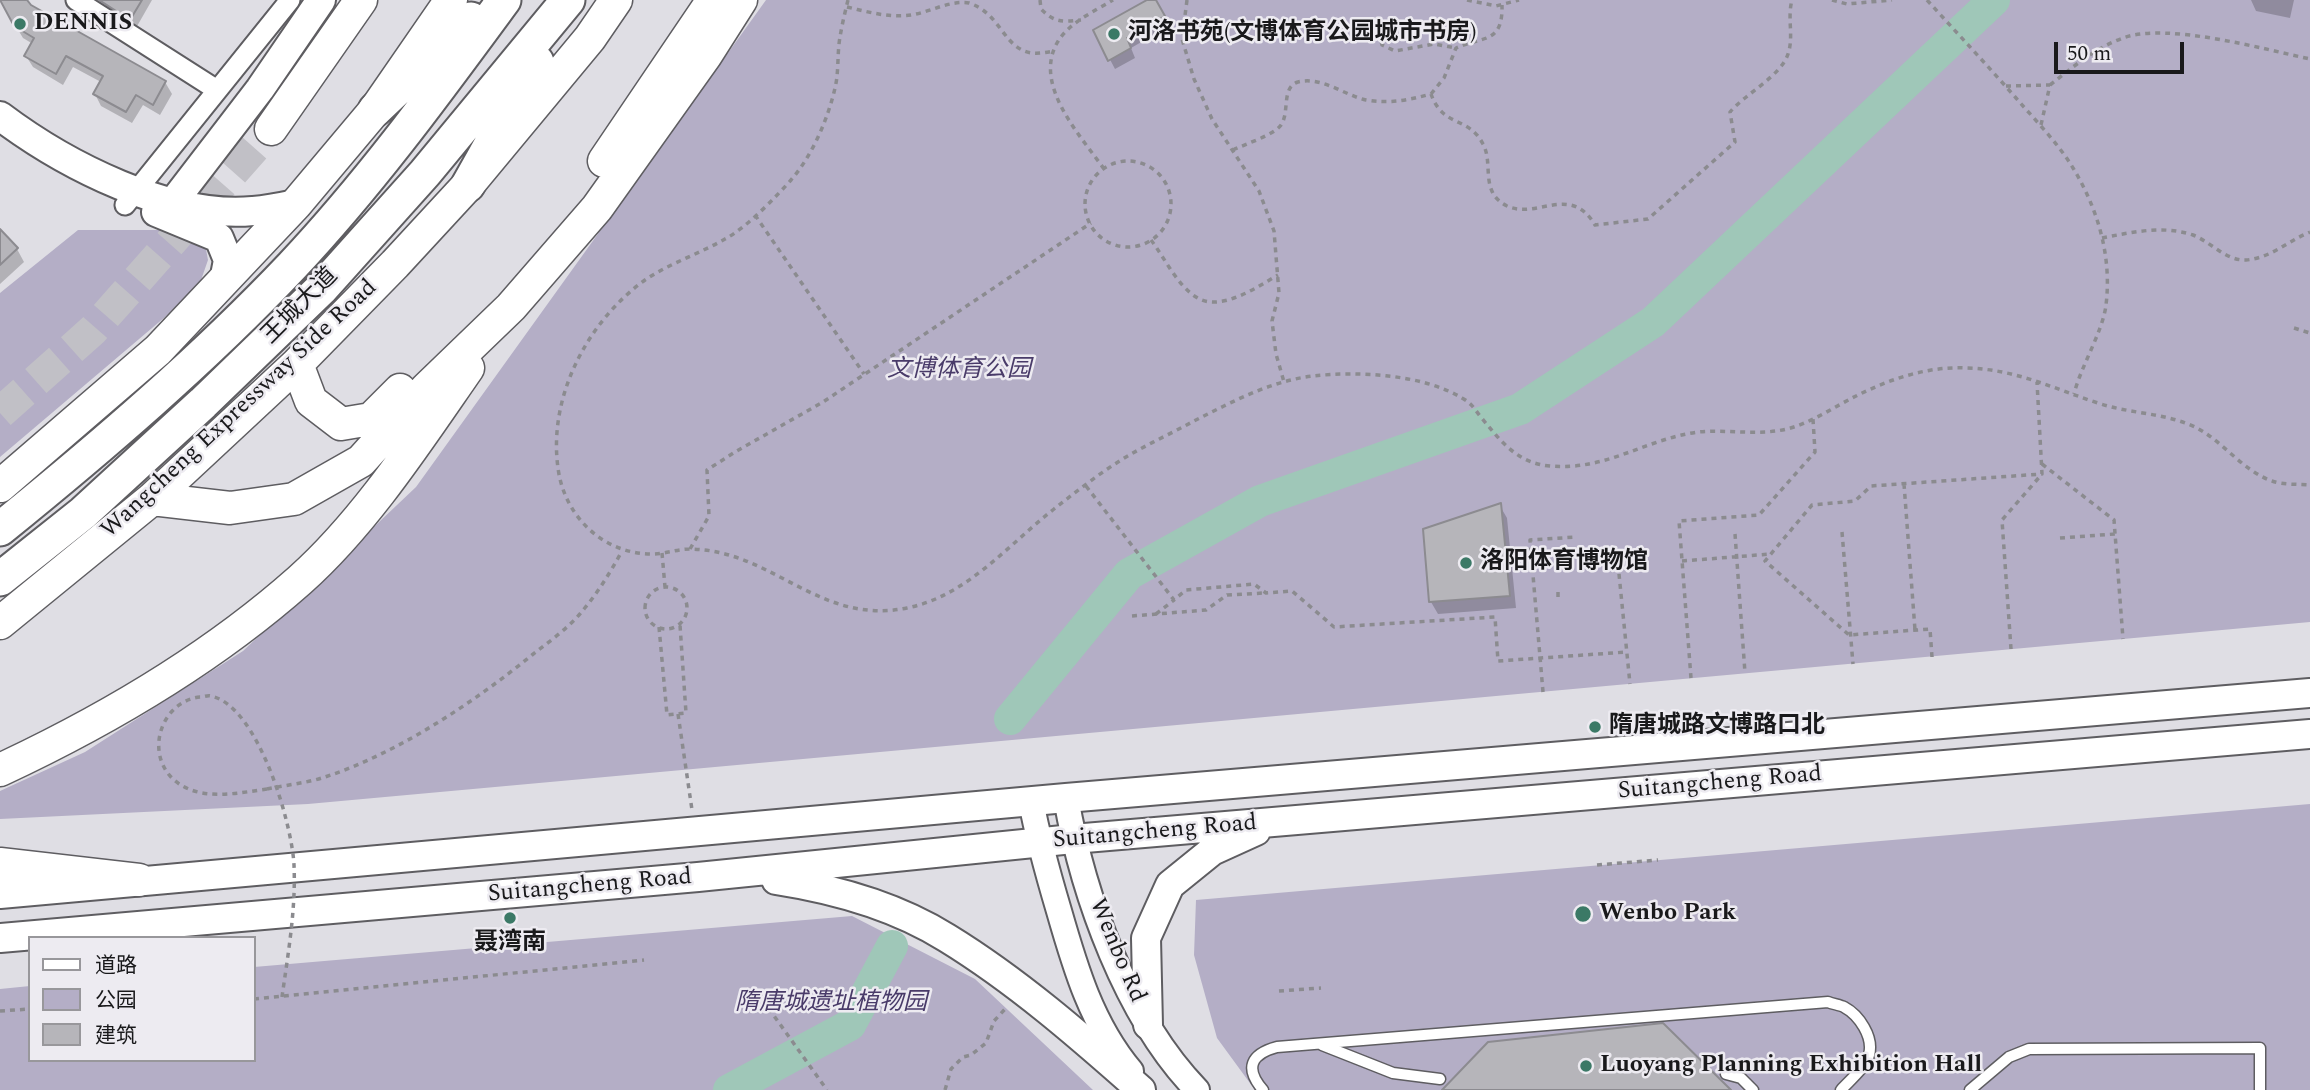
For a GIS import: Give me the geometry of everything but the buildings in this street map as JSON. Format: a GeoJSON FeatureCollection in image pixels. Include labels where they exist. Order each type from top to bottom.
{"type":"FeatureCollection","features":[{"type":"Feature","properties":{"kind":"highway"},"geometry":{"type":"LineString","coordinates":[[374,110],[491,0]]}},
{"type":"Feature","properties":{"kind":"highway","name":"王城大道"},"geometry":{"type":"LineString","coordinates":[[0,529],[61,480],[179,375],[292,265],[407,131],[504,0]]}},
{"type":"Feature","properties":{"kind":"highway"},"geometry":{"type":"LineString","coordinates":[[468,185],[569,0]]}},
{"type":"Feature","properties":{"kind":"highway","name":"王城大道"},"geometry":{"type":"LineString","coordinates":[[0,579],[83,513],[204,403],[321,289],[425,173],[569,0]]}},
{"type":"Feature","properties":{"kind":"main road"},"geometry":{"type":"LineString","coordinates":[[169,208],[260,89],[321,0]]}},
{"type":"Feature","properties":{"kind":"main road"},"geometry":{"type":"LineString","coordinates":[[271,129],[361,0]]}},
{"type":"Feature","properties":{"kind":"main road"},"geometry":{"type":"LineString","coordinates":[[0,486],[158,350],[225,281],[296,204],[374,110],[451,0]]}},
{"type":"Feature","properties":{"kind":"main road"},"geometry":{"type":"LineString","coordinates":[[468,185],[590,38],[616,0]]}},
{"type":"Feature","properties":{"kind":"main road"},"geometry":{"type":"LineString","coordinates":[[297,364],[311,401],[341,424],[371,419],[485,307],[591,181],[713,0]]}},
{"type":"Feature","properties":{"kind":"main road"},"geometry":{"type":"LineString","coordinates":[[152,499],[230,508],[294,499],[361,461],[427,388],[511,307],[597,208],[706,55],[741,0]]}},
{"type":"Feature","properties":{"kind":"main road"},"geometry":{"type":"LineString","coordinates":[[0,116],[37,144],[130,199]]}},
{"type":"Feature","properties":{"kind":"main road"},"geometry":{"type":"LineString","coordinates":[[0,134],[30,157],[130,199],[169,208],[252,212],[296,204]]}},
{"type":"Feature","properties":{"kind":"main road","name":"Wangcheng Expressway Side Road"},"geometry":{"type":"LineString","coordinates":[[0,623],[152,499],[297,364],[468,185]]}},
{"type":"Feature","properties":{"kind":"main road"},"geometry":{"type":"LineString","coordinates":[[169,208],[219,238],[228,260],[225,281]]}},
{"type":"Feature","properties":{"kind":"main road"},"geometry":{"type":"LineString","coordinates":[[0,770],[125,707],[224,640],[300,580],[368,508],[511,307]]}},
{"type":"Feature","properties":{"kind":"main road","name":"Suitangcheng Road"},"geometry":{"type":"LineString","coordinates":[[0,894],[1066,798],[2310,693]]}},
{"type":"Feature","properties":{"kind":"main road","name":"Suitangcheng Road"},"geometry":{"type":"LineString","coordinates":[[0,938],[738,873],[1073,839],[2310,734]]}},
{"type":"Feature","properties":{"kind":"main road"},"geometry":{"type":"LineString","coordinates":[[1148,1025],[1146,938],[1170,885],[1212,852],[1275,822]]}},
{"type":"Feature","properties":{"kind":"main road"},"geometry":{"type":"LineString","coordinates":[[0,864],[139,880]]}},
{"type":"Feature","properties":{"kind":"main road"},"geometry":{"type":"LineString","coordinates":[[738,873],[816,886],[885,908],[946,936],[1012,982],[1141,1090]]}},
{"type":"Feature","properties":{"kind":"street"},"geometry":{"type":"LineString","coordinates":[[76,0],[217,90]]}},
{"type":"Feature","properties":{"kind":"street"},"geometry":{"type":"LineString","coordinates":[[130,199],[290,0]]}},
{"type":"Feature","properties":{"kind":"street","name":"Wenbo Rd"},"geometry":{"type":"LineString","coordinates":[[1066,798],[1073,839],[1111,953],[1148,1025],[1197,1090]]}},
{"type":"Feature","properties":{"kind":"street","name":"Wenbo Rd"},"geometry":{"type":"LineString","coordinates":[[1031,802],[1039,843],[1078,976],[1113,1049],[1147,1090]]}},
{"type":"Feature","properties":{"kind":"lane"},"geometry":{"type":"LineString","coordinates":[[1263,1090],[1256,1082],[1252,1068],[1254,1058],[1262,1051],[1277,1047],[1828,1002],[1845,1007],[1858,1019],[1869,1037],[1869,1055],[1841,1090]]}},
{"type":"Feature","properties":{"kind":"lane"},"geometry":{"type":"LineString","coordinates":[[1319,1043],[1393,1073],[1440,1079]]}},
{"type":"Feature","properties":{"kind":"lane"},"geometry":{"type":"LineString","coordinates":[[1970,1090],[2009,1058],[2029,1049],[2260,1048],[2260,1090]]}},
{"type":"Feature","properties":{"kind":"lane"},"geometry":{"type":"LineString","coordinates":[[1726,1074],[1741,1078],[1754,1090]]}},
{"type":"Feature","properties":{"kind":"path"},"geometry":{"type":"LineString","coordinates":[[848,0],[840,35],[836,86],[820,133],[795,176],[730,237],[690,255],[644,281],[607,316],[582,350],[565,388],[556,428],[557,462],[562,492],[576,514],[596,536],[622,551],[662,553],[690,550],[734,557],[769,570],[838,606],[876,612],[912,608],[950,593],[1086,486],[1135,453],[1230,403],[1284,382],[1313,376],[1377,374],[1430,385],[1467,400],[1509,452],[1541,466],[1579,467],[1611,460],[1697,432],[1757,433],[1790,429],[1863,393],[1912,373],[1960,367],[2011,372],[2109,407],[2147,413],[2187,424],[2210,435],[2241,462],[2272,481],[2310,485]]}},
{"type":"Feature","properties":{"kind":"path"},"geometry":{"type":"LineString","coordinates":[[1040,0],[1041,9],[1051,19],[1065,22],[1082,20]]}},
{"type":"Feature","properties":{"kind":"path"},"geometry":{"type":"LineString","coordinates":[[1104,169],[1063,110],[1052,83],[1052,57],[1058,41],[1082,20],[1113,0]]}},
{"type":"Feature","properties":{"kind":"path"},"geometry":{"type":"LineString","coordinates":[[1187,0],[1182,39],[1191,69],[1212,119],[1259,191],[1274,231],[1279,293],[1272,321],[1276,354],[1284,382]]}},
{"type":"Feature","properties":{"kind":"path"},"geometry":{"type":"LineString","coordinates":[[1467,0],[1496,6],[1518,0]]}},
{"type":"Feature","properties":{"kind":"path"},"geometry":{"type":"LineString","coordinates":[[1431,94],[1435,107],[1444,116],[1464,124],[1484,145],[1488,183],[1495,195],[1506,205],[1518,208],[1546,204],[1578,207],[1587,213],[1595,225],[1648,219],[1735,142],[1730,112],[1777,71],[1787,57],[1792,0]]}},
{"type":"Feature","properties":{"kind":"path"},"geometry":{"type":"LineString","coordinates":[[1832,0],[1847,4],[1892,0]]}},
{"type":"Feature","properties":{"kind":"path"},"geometry":{"type":"LineString","coordinates":[[1927,0],[2040,126],[2073,166],[2085,190],[2102,238],[2108,276],[2106,308],[2079,373],[2074,394]]}},
{"type":"Feature","properties":{"kind":"path"},"geometry":{"type":"LineString","coordinates":[[846,7],[890,16],[912,15],[948,3],[968,3],[984,10],[995,19],[1021,50],[1036,54],[1054,51]]}},
{"type":"Feature","properties":{"kind":"path"},"geometry":{"type":"LineString","coordinates":[[1376,23],[1382,45],[1395,51],[1434,44],[1456,48],[1492,37],[1500,26],[1502,5]]}},
{"type":"Feature","properties":{"kind":"path"},"geometry":{"type":"LineString","coordinates":[[2006,86],[2050,85],[2098,49],[2125,37],[2152,32],[2176,33],[2310,58]]}},
{"type":"Feature","properties":{"kind":"path"},"geometry":{"type":"LineString","coordinates":[[1233,150],[1273,133],[1280,126],[1286,115],[1288,90],[1295,83],[1308,81],[1324,84],[1363,99],[1405,101],[1431,94],[1444,79],[1456,48]]}},
{"type":"Feature","properties":{"kind":"path"},"geometry":{"type":"LineString","coordinates":[[2040,126],[2050,85]]}},
{"type":"Feature","properties":{"kind":"path"},"geometry":{"type":"LineString","coordinates":[[1123,161],[1138,162],[1151,168],[1169,189],[1170,216],[1164,228],[1151,240],[1130,247],[1117,245],[1105,240],[1091,223],[1087,216],[1087,194],[1097,174],[1104,169],[1123,161]]}},
{"type":"Feature","properties":{"kind":"path"},"geometry":{"type":"LineString","coordinates":[[755,215],[864,374]]}},
{"type":"Feature","properties":{"kind":"path"},"geometry":{"type":"LineString","coordinates":[[690,550],[709,516],[707,470],[823,402],[1091,223]]}},
{"type":"Feature","properties":{"kind":"path"},"geometry":{"type":"LineString","coordinates":[[2102,238],[2152,229],[2175,231],[2196,236],[2228,256],[2243,260],[2260,258],[2310,232]]}},
{"type":"Feature","properties":{"kind":"path"},"geometry":{"type":"LineString","coordinates":[[1151,240],[1182,284],[1196,298],[1213,302],[1231,299],[1279,275]]}},
{"type":"Feature","properties":{"kind":"path"},"geometry":{"type":"LineString","coordinates":[[2294,328],[2310,332]]}},
{"type":"Feature","properties":{"kind":"path"},"geometry":{"type":"LineString","coordinates":[[2011,649],[2002,520],[2042,474],[2037,382]]}},
{"type":"Feature","properties":{"kind":"path"},"geometry":{"type":"LineString","coordinates":[[1691,678],[1679,521],[1759,515],[1815,452],[1812,419]]}},
{"type":"Feature","properties":{"kind":"path"},"geometry":{"type":"LineString","coordinates":[[2042,464],[2114,520],[2123,639]]}},
{"type":"Feature","properties":{"kind":"path"},"geometry":{"type":"LineString","coordinates":[[1932,657],[1930,629],[1850,635],[1765,561],[1812,505],[1855,501],[1871,486],[2042,474]]}},
{"type":"Feature","properties":{"kind":"path"},"geometry":{"type":"LineString","coordinates":[[1904,484],[1915,630]]}},
{"type":"Feature","properties":{"kind":"path"},"geometry":{"type":"LineString","coordinates":[[1086,486],[1174,600]]}},
{"type":"Feature","properties":{"kind":"path"},"geometry":{"type":"LineString","coordinates":[[1842,532],[1853,664]]}},
{"type":"Feature","properties":{"kind":"path"},"geometry":{"type":"LineString","coordinates":[[1735,534],[1745,673]]}},
{"type":"Feature","properties":{"kind":"path"},"geometry":{"type":"LineString","coordinates":[[2060,538],[2115,534]]}},
{"type":"Feature","properties":{"kind":"path"},"geometry":{"type":"LineString","coordinates":[[1542,692],[1530,540],[1576,537]]}},
{"type":"Feature","properties":{"kind":"path"},"geometry":{"type":"LineString","coordinates":[[282,997],[291,929],[294,864],[286,821],[273,776],[257,740],[235,710],[211,696],[188,698],[171,710],[158,741],[164,766],[171,777],[183,786],[203,793],[231,794],[267,789],[323,778],[354,766],[427,728],[498,683],[583,611],[607,578],[622,551]]}},
{"type":"Feature","properties":{"kind":"path"},"geometry":{"type":"LineString","coordinates":[[662,553],[665,587]]}},
{"type":"Feature","properties":{"kind":"path"},"geometry":{"type":"LineString","coordinates":[[1682,561],[1771,554]]}},
{"type":"Feature","properties":{"kind":"path"},"geometry":{"type":"LineString","coordinates":[[1618,564],[1630,684]]}},
{"type":"Feature","properties":{"kind":"path"},"geometry":{"type":"LineString","coordinates":[[1156,614],[1186,590],[1254,583],[1266,593]]}},
{"type":"Feature","properties":{"kind":"path"},"geometry":{"type":"LineString","coordinates":[[674,587],[688,601],[685,621],[680,625],[667,631],[649,623],[643,604],[654,588],[674,587]]}},
{"type":"Feature","properties":{"kind":"path"},"geometry":{"type":"LineString","coordinates":[[1132,616],[1206,610],[1227,595],[1292,591],[1334,627],[1495,617],[1498,662],[1627,652]]}},
{"type":"Feature","properties":{"kind":"path"},"geometry":{"type":"LineString","coordinates":[[1558,592],[1558,598]]}},
{"type":"Feature","properties":{"kind":"path"},"geometry":{"type":"LineString","coordinates":[[659,627],[667,715],[678,714],[687,713],[680,625]]}},
{"type":"Feature","properties":{"kind":"path"},"geometry":{"type":"LineString","coordinates":[[678,714],[695,833]]}},
{"type":"Feature","properties":{"kind":"path"},"geometry":{"type":"LineString","coordinates":[[1597,865],[1658,860]]}},
{"type":"Feature","properties":{"kind":"path"},"geometry":{"type":"LineString","coordinates":[[256,999],[644,960]]}},
{"type":"Feature","properties":{"kind":"path"},"geometry":{"type":"LineString","coordinates":[[1279,991],[1321,988]]}},
{"type":"Feature","properties":{"kind":"path"},"geometry":{"type":"LineString","coordinates":[[757,992],[827,1090]]}},
{"type":"Feature","properties":{"kind":"path"},"geometry":{"type":"LineString","coordinates":[[945,1090],[951,1069],[963,1057],[971,1055],[986,1043],[994,1021],[1006,1008]]}},
{"type":"Feature","properties":{"kind":"path"},"geometry":{"type":"LineString","coordinates":[[0,1011],[28,1009]]}},
{"type":"Feature","properties":{"kind":"green space","name":"文博体育公园"},"geometry":{"type":"Polygon","coordinates":[[[766,0],[2310,0],[2310,622],[308,804],[0,819],[0,791],[85,752],[243,651],[416,487],[766,0]]]}},
{"type":"Feature","properties":{"kind":"green space"},"geometry":{"type":"Polygon","coordinates":[[[78,230],[187,230],[204,239],[208,260],[200,283],[165,317],[0,457],[0,293],[78,230]]]}},
{"type":"Feature","properties":{"kind":"green space"},"geometry":{"type":"Polygon","coordinates":[[[2310,804],[2310,1090],[1255,1090],[1217,1038],[1194,955],[1196,900],[2310,804]]]}},
{"type":"Feature","properties":{"kind":"green space","name":"隋唐城遗址植物园"},"geometry":{"type":"Polygon","coordinates":[[[852,916],[975,979],[1093,1090],[0,1090],[0,989],[28,986],[28,1062],[256,1062],[256,967],[852,916]]]}},
{"type":"Feature","properties":{"kind":"waterway"},"geometry":{"type":"LineString","coordinates":[[1010,719],[1129,574],[1260,501],[1520,409],[1653,322],[1994,0]]}},
{"type":"Feature","properties":{"kind":"waterway"},"geometry":{"type":"LineString","coordinates":[[729,1090],[850,1025],[892,946]]}},
{"type":"Feature","properties":{"kind":"tunnel"},"geometry":{"type":"LineString","coordinates":[[0,413],[93,330],[271,129]]}},
{"type":"Feature","properties":{"kind":"place","name":"DENNIS"},"geometry":{"type":"Point","coordinates":[20,24]}},
{"type":"Feature","properties":{"kind":"place","name":"河洛书苑(文博体育公园城市书房)"},"geometry":{"type":"Point","coordinates":[1114,34]}},
{"type":"Feature","properties":{"kind":"place","name":"洛阳体育博物馆"},"geometry":{"type":"Point","coordinates":[1466,563]}},
{"type":"Feature","properties":{"kind":"place","name":"隋唐城路文博路口北"},"geometry":{"type":"Point","coordinates":[1595,727]}},
{"type":"Feature","properties":{"kind":"place","name":"Wenbo Park"},"geometry":{"type":"Point","coordinates":[1583,914]}},
{"type":"Feature","properties":{"kind":"place","name":"聂湾南"},"geometry":{"type":"Point","coordinates":[510,918]}},
{"type":"Feature","properties":{"kind":"place","name":"Luoyang Planning Exhibition Hall"},"geometry":{"type":"Point","coordinates":[1586,1066]}}]}
